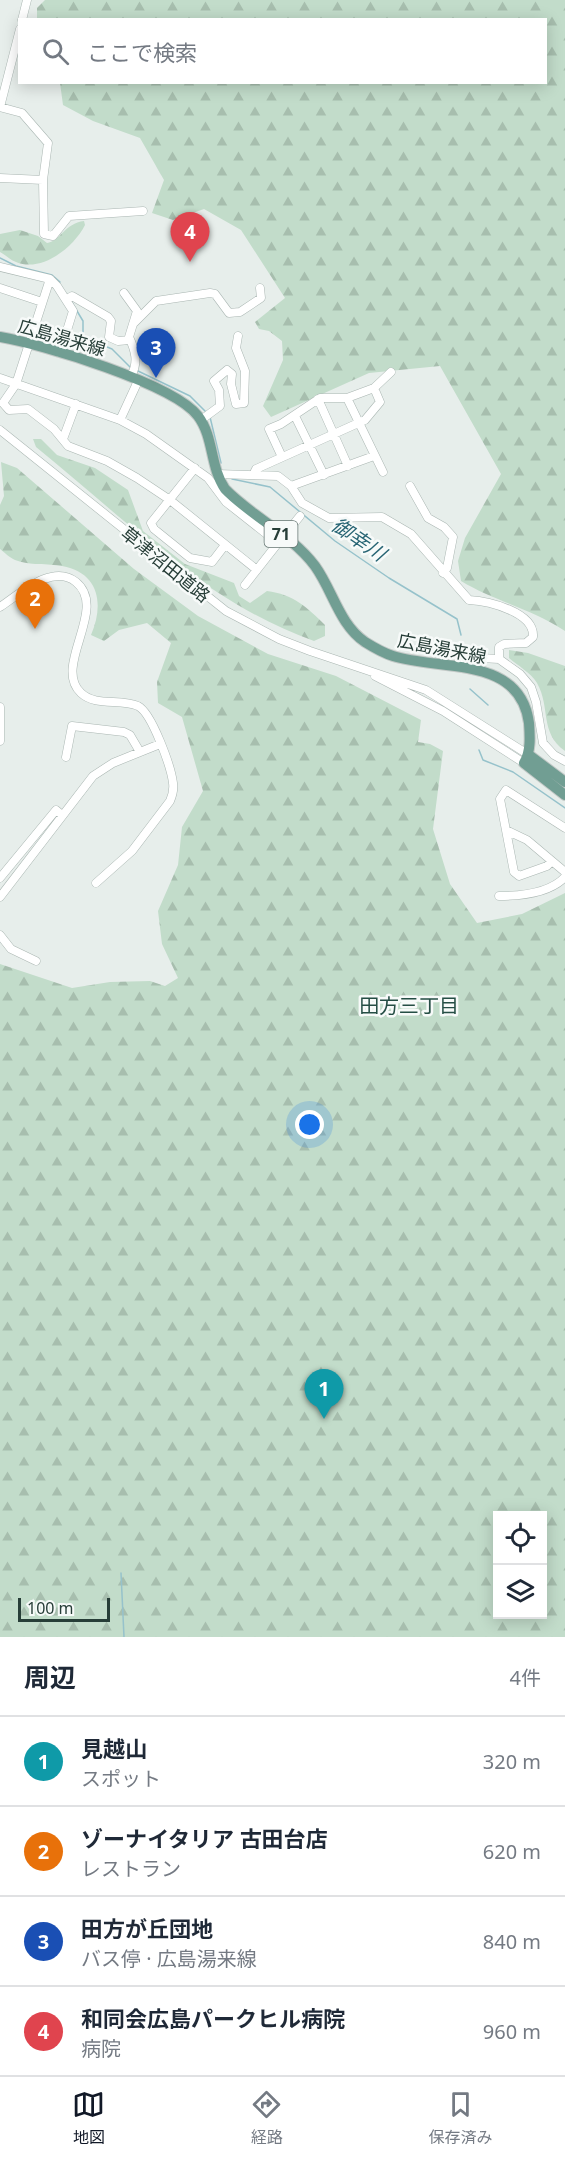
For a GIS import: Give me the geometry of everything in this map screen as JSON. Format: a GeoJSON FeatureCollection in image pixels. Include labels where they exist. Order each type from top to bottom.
{"type":"FeatureCollection","features":[{"type":"Feature","properties":{"kind":"main road","name":"広島湯来線"},"geometry":{"type":"LineString","coordinates":[[0,337],[60,352],[134,378],[186,404],[201,420],[207,432],[217,474],[228,492],[308,558],[324,581],[343,619],[364,641],[394,657],[457,665],[495,676],[518,697],[528,721],[526,759]]}},
{"type":"Feature","properties":{"kind":"main road"},"geometry":{"type":"LineString","coordinates":[[526,759],[565,782]]}},
{"type":"Feature","properties":{"kind":"main road"},"geometry":{"type":"LineString","coordinates":[[526,759],[565,795]]}},
{"type":"Feature","properties":{"kind":"street"},"geometry":{"type":"LineString","coordinates":[[22,18],[27,0]]}},
{"type":"Feature","properties":{"kind":"street"},"geometry":{"type":"LineString","coordinates":[[18,37],[0,107],[22,113],[48,143],[43,180],[44,234],[52,236],[69,216],[143,211]]}},
{"type":"Feature","properties":{"kind":"street"},"geometry":{"type":"LineString","coordinates":[[0,178],[43,180]]}},
{"type":"Feature","properties":{"kind":"street"},"geometry":{"type":"LineString","coordinates":[[0,267],[50,279],[67,299],[73,311],[60,352]]}},
{"type":"Feature","properties":{"kind":"street"},"geometry":{"type":"LineString","coordinates":[[50,279],[16,384],[3,403],[5,407],[9,410],[28,409],[69,446],[106,460],[170,500],[257,570]]}},
{"type":"Feature","properties":{"kind":"street"},"geometry":{"type":"LineString","coordinates":[[0,288],[42,302]]}},
{"type":"Feature","properties":{"kind":"street"},"geometry":{"type":"LineString","coordinates":[[133,324],[156,301],[207,294],[215,294],[230,313],[240,312],[261,298],[260,288]]}},
{"type":"Feature","properties":{"kind":"street"},"geometry":{"type":"LineString","coordinates":[[120,420],[136,367],[135,348],[130,340],[137,311],[124,293]]}},
{"type":"Feature","properties":{"kind":"street"},"geometry":{"type":"LineString","coordinates":[[67,299],[72,296],[108,317],[111,321],[109,337],[112,340],[130,340]]}},
{"type":"Feature","properties":{"kind":"street"},"geometry":{"type":"LineString","coordinates":[[201,420],[220,405],[219,390],[214,381],[226,370],[232,374],[231,384],[236,404],[244,404],[245,370],[236,348],[238,336]]}},
{"type":"Feature","properties":{"kind":"street"},"geometry":{"type":"LineString","coordinates":[[282,457],[269,429],[295,416],[318,399],[347,398],[374,388],[391,372]]}},
{"type":"Feature","properties":{"kind":"street"},"geometry":{"type":"LineString","coordinates":[[0,378],[120,420],[170,448],[208,478],[226,502],[279,542],[245,585]]}},
{"type":"Feature","properties":{"kind":"street"},"geometry":{"type":"LineString","coordinates":[[254,475],[256,469],[359,423],[380,402],[374,388]]}},
{"type":"Feature","properties":{"kind":"street"},"geometry":{"type":"LineString","coordinates":[[347,398],[384,472]]}},
{"type":"Feature","properties":{"kind":"street"},"geometry":{"type":"LineString","coordinates":[[318,399],[348,466]]}},
{"type":"Feature","properties":{"kind":"street"},"geometry":{"type":"LineString","coordinates":[[63,439],[76,404]]}},
{"type":"Feature","properties":{"kind":"street"},"geometry":{"type":"LineString","coordinates":[[295,416],[324,475]]}},
{"type":"Feature","properties":{"kind":"street","name":"草津沼田道路"},"geometry":{"type":"LineString","coordinates":[[0,430],[226,611],[279,639],[351,666],[426,690],[526,759]]}},
{"type":"Feature","properties":{"kind":"street"},"geometry":{"type":"LineString","coordinates":[[291,486],[374,456]]}},
{"type":"Feature","properties":{"kind":"street"},"geometry":{"type":"LineString","coordinates":[[195,468],[151,523],[154,529],[190,558],[212,562],[225,545]]}},
{"type":"Feature","properties":{"kind":"street"},"geometry":{"type":"LineString","coordinates":[[217,474],[278,476],[291,486],[302,503],[330,518],[382,517],[401,527],[411,534],[443,573],[470,600],[483,601],[524,617],[530,623],[532,637],[526,643],[504,644],[499,647],[499,659]]}},
{"type":"Feature","properties":{"kind":"street"},"geometry":{"type":"LineString","coordinates":[[410,486],[428,518],[444,527],[453,537],[447,568],[443,573]]}},
{"type":"Feature","properties":{"kind":"street"},"geometry":{"type":"LineString","coordinates":[[288,531],[300,516]]}},
{"type":"Feature","properties":{"kind":"street"},"geometry":{"type":"LineString","coordinates":[[0,607],[44,579],[57,575],[71,578],[82,587],[87,597],[72,670],[75,686],[88,698],[129,703],[142,709],[149,716],[173,781],[174,791],[170,801],[132,851],[96,883]]}},
{"type":"Feature","properties":{"kind":"street"},"geometry":{"type":"LineString","coordinates":[[457,665],[462,657],[499,659],[520,674],[531,687],[543,743],[554,755],[565,762]]}},
{"type":"Feature","properties":{"kind":"street"},"geometry":{"type":"LineString","coordinates":[[0,707],[0,741]]}},
{"type":"Feature","properties":{"kind":"street"},"geometry":{"type":"LineString","coordinates":[[66,757],[72,726],[124,732],[130,735],[140,752]]}},
{"type":"Feature","properties":{"kind":"street"},"geometry":{"type":"LineString","coordinates":[[0,897],[93,776],[113,763],[160,744]]}},
{"type":"Feature","properties":{"kind":"street"},"geometry":{"type":"LineString","coordinates":[[552,861],[547,866],[519,876],[514,872],[500,799],[506,790],[565,828]]}},
{"type":"Feature","properties":{"kind":"street"},"geometry":{"type":"LineString","coordinates":[[0,878],[56,810],[62,815]]}},
{"type":"Feature","properties":{"kind":"street"},"geometry":{"type":"LineString","coordinates":[[506,830],[527,840],[565,872]]}},
{"type":"Feature","properties":{"kind":"street"},"geometry":{"type":"LineString","coordinates":[[499,896],[524,896],[560,882],[565,877]]}},
{"type":"Feature","properties":{"kind":"street"},"geometry":{"type":"LineString","coordinates":[[0,935],[11,949],[36,961]]}},
{"type":"Feature","properties":{"kind":"green space"},"geometry":{"type":"Polygon","coordinates":[[[45,0],[565,0],[565,631],[461,581],[458,561],[465,538],[501,474],[440,366],[369,373],[271,417],[263,406],[283,360],[282,341],[269,331],[259,329],[255,322],[285,298],[241,230],[204,209],[173,220],[152,213],[164,180],[140,138],[93,121],[63,105],[60,84],[547,84],[547,18],[37,18],[37,8],[45,0]]]}},
{"type":"Feature","properties":{"kind":"green space"},"geometry":{"type":"Polygon","coordinates":[[[84,221],[85,225],[73,242],[46,261],[26,264],[14,261],[0,252],[0,234],[20,230],[38,236],[47,243],[77,222],[84,221]]]}},
{"type":"Feature","properties":{"kind":"green space"},"geometry":{"type":"Polygon","coordinates":[[[33,439],[41,439],[57,455],[95,468],[128,490],[143,531],[185,564],[234,583],[239,596],[250,603],[267,591],[285,595],[306,608],[325,625],[325,636],[314,641],[275,625],[237,605],[202,582],[134,530],[36,447],[33,439]]]}},
{"type":"Feature","properties":{"kind":"green space"},"geometry":{"type":"Polygon","coordinates":[[[1,462],[17,468],[134,569],[198,616],[268,654],[336,676],[421,720],[418,742],[430,744],[443,751],[433,829],[450,884],[477,923],[522,914],[565,893],[565,1637],[0,1637],[0,964],[72,988],[110,982],[150,981],[165,986],[178,978],[162,944],[158,911],[178,865],[182,827],[203,791],[182,717],[158,703],[157,682],[171,643],[147,623],[119,630],[104,641],[91,635],[98,602],[91,583],[75,570],[62,566],[20,562],[0,549],[0,505],[4,496],[1,462]]]}},
{"type":"Feature","properties":{"kind":"green space"},"geometry":{"type":"Polygon","coordinates":[[[509,650],[528,653],[565,666],[565,751],[557,744],[548,728],[544,702],[537,683],[509,658],[509,650]]]}},
{"type":"Feature","properties":{"kind":"waterway","name":"御幸川"},"geometry":{"type":"LineString","coordinates":[[0,258],[16,266],[52,275],[60,282]]}},
{"type":"Feature","properties":{"kind":"waterway","name":"御幸川"},"geometry":{"type":"LineString","coordinates":[[71,301],[83,321],[83,337],[112,349],[131,368]]}},
{"type":"Feature","properties":{"kind":"waterway","name":"御幸川"},"geometry":{"type":"LineString","coordinates":[[138,371],[190,396],[205,411]]}},
{"type":"Feature","properties":{"kind":"waterway","name":"御幸川"},"geometry":{"type":"LineString","coordinates":[[210,417],[221,463]]}},
{"type":"Feature","properties":{"kind":"waterway","name":"御幸川"},"geometry":{"type":"LineString","coordinates":[[232,479],[270,487],[335,541],[389,578],[457,619],[461,635]]}},
{"type":"Feature","properties":{"kind":"waterway","name":"御幸川"},"geometry":{"type":"LineString","coordinates":[[470,689],[488,705]]}},
{"type":"Feature","properties":{"kind":"waterway","name":"御幸川"},"geometry":{"type":"LineString","coordinates":[[479,750],[483,760],[513,772],[565,808]]}},
{"type":"Feature","properties":{"kind":"waterway"},"geometry":{"type":"LineString","coordinates":[[121,1573],[124,1637]]}},
{"type":"Feature","properties":{"kind":"place","name":"和同会広島パークヒル病院"},"geometry":{"type":"Point","coordinates":[190,262]}},
{"type":"Feature","properties":{"kind":"place","name":"田方が丘団地"},"geometry":{"type":"Point","coordinates":[156,378]}},
{"type":"Feature","properties":{"kind":"place","name":"ゾーナイタリア 古田台店"},"geometry":{"type":"Point","coordinates":[35,629]}},
{"type":"Feature","properties":{"kind":"place","name":"見越山"},"geometry":{"type":"Point","coordinates":[324,1419]}},
{"type":"Feature","properties":{"kind":"district","name":"田方三丁目"},"geometry":{"type":"Point","coordinates":[409,1005]}}]}
